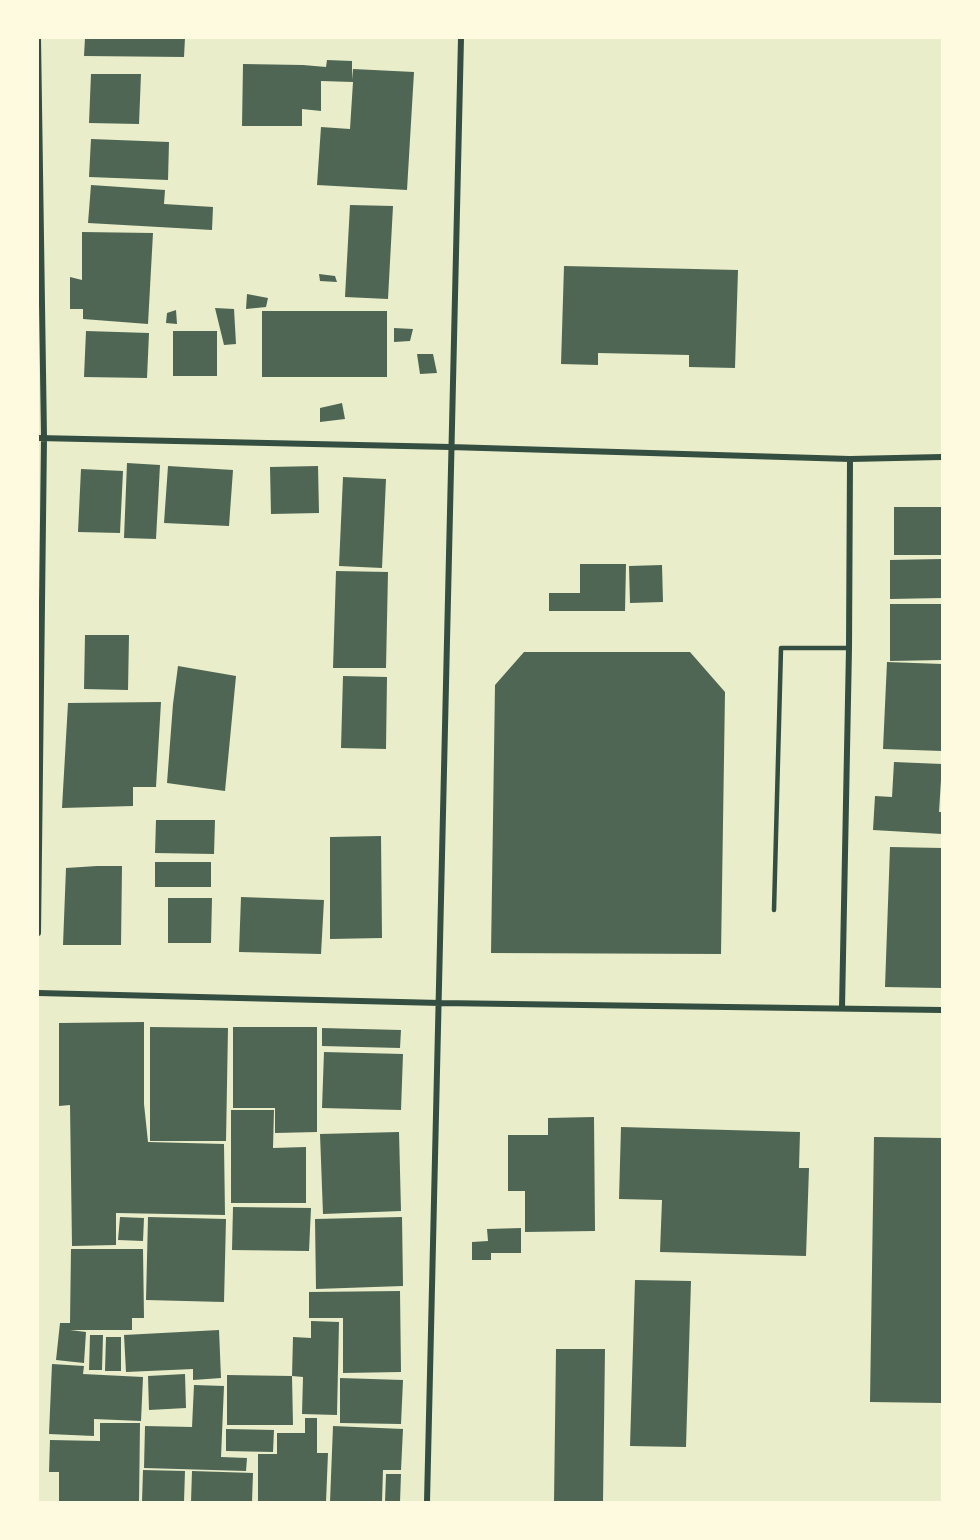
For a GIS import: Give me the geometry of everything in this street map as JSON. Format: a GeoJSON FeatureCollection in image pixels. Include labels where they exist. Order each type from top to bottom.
{"type":"FeatureCollection","features":[{"type":"Feature","properties":{"kind":"street"},"geometry":{"type":"LineString","coordinates":[[38,38],[41,438],[38,933]]}},
{"type":"Feature","properties":{"kind":"street"},"geometry":{"type":"LineString","coordinates":[[427,1503],[461,38]]}},
{"type":"Feature","properties":{"kind":"street"},"geometry":{"type":"LineString","coordinates":[[41,438],[850,459],[942,457]]}},
{"type":"Feature","properties":{"kind":"street"},"geometry":{"type":"LineString","coordinates":[[842,1008],[850,459]]}},
{"type":"Feature","properties":{"kind":"street"},"geometry":{"type":"LineString","coordinates":[[38,993],[440,1003],[942,1010]]}},
{"type":"Feature","properties":{"kind":"lane"},"geometry":{"type":"LineString","coordinates":[[774,910],[781,648],[849,648]]}},
{"type":"Feature","properties":{"kind":"building"},"geometry":{"type":"Polygon","coordinates":[[[85,38],[185,38],[184,57],[84,56],[85,38]]]}},
{"type":"Feature","properties":{"kind":"building"},"geometry":{"type":"Polygon","coordinates":[[[327,60],[352,61],[352,80],[353,69],[414,72],[407,190],[317,185],[321,127],[350,129],[353,82],[321,81],[321,111],[302,109],[302,126],[242,126],[243,64],[326,67],[327,60]]]}},
{"type":"Feature","properties":{"kind":"building"},"geometry":{"type":"Polygon","coordinates":[[[91,74],[141,74],[139,124],[89,123],[91,74]]]}},
{"type":"Feature","properties":{"kind":"building"},"geometry":{"type":"Polygon","coordinates":[[[91,139],[169,142],[168,180],[89,177],[91,139]]]}},
{"type":"Feature","properties":{"kind":"building"},"geometry":{"type":"Polygon","coordinates":[[[91,185],[165,190],[164,204],[213,207],[212,230],[88,223],[91,185]]]}},
{"type":"Feature","properties":{"kind":"building"},"geometry":{"type":"Polygon","coordinates":[[[350,205],[393,206],[388,299],[345,297],[350,205]]]}},
{"type":"Feature","properties":{"kind":"building"},"geometry":{"type":"Polygon","coordinates":[[[82,232],[153,233],[148,324],[83,319],[83,309],[70,309],[70,277],[82,280],[82,232]]]}},
{"type":"Feature","properties":{"kind":"building"},"geometry":{"type":"Polygon","coordinates":[[[564,266],[738,270],[735,368],[689,367],[689,355],[598,353],[598,365],[561,364],[564,266]]]}},
{"type":"Feature","properties":{"kind":"building"},"geometry":{"type":"Polygon","coordinates":[[[319,274],[335,276],[337,282],[320,281],[319,274]]]}},
{"type":"Feature","properties":{"kind":"building"},"geometry":{"type":"Polygon","coordinates":[[[247,294],[268,298],[266,307],[246,309],[247,294]]]}},
{"type":"Feature","properties":{"kind":"building"},"geometry":{"type":"Polygon","coordinates":[[[215,308],[234,309],[236,344],[224,345],[215,308]]]}},
{"type":"Feature","properties":{"kind":"building"},"geometry":{"type":"Polygon","coordinates":[[[176,310],[177,324],[166,323],[167,313],[176,310]]]}},
{"type":"Feature","properties":{"kind":"building"},"geometry":{"type":"Polygon","coordinates":[[[262,311],[387,311],[387,377],[262,377],[262,311]]]}},
{"type":"Feature","properties":{"kind":"building"},"geometry":{"type":"Polygon","coordinates":[[[394,328],[413,329],[410,341],[394,342],[394,328]]]}},
{"type":"Feature","properties":{"kind":"building"},"geometry":{"type":"Polygon","coordinates":[[[86,331],[149,333],[147,378],[84,377],[86,331]]]}},
{"type":"Feature","properties":{"kind":"building"},"geometry":{"type":"Polygon","coordinates":[[[173,331],[217,331],[217,376],[173,376],[173,331]]]}},
{"type":"Feature","properties":{"kind":"building"},"geometry":{"type":"Polygon","coordinates":[[[417,354],[433,354],[437,373],[420,374],[417,354]]]}},
{"type":"Feature","properties":{"kind":"building"},"geometry":{"type":"Polygon","coordinates":[[[342,403],[345,419],[320,422],[320,408],[342,403]]]}},
{"type":"Feature","properties":{"kind":"building"},"geometry":{"type":"Polygon","coordinates":[[[127,463],[160,465],[156,539],[124,538],[127,463]]]}},
{"type":"Feature","properties":{"kind":"building"},"geometry":{"type":"Polygon","coordinates":[[[168,466],[233,470],[229,526],[164,523],[168,466]]]}},
{"type":"Feature","properties":{"kind":"building"},"geometry":{"type":"Polygon","coordinates":[[[318,466],[319,513],[271,514],[270,467],[318,466]]]}},
{"type":"Feature","properties":{"kind":"building"},"geometry":{"type":"Polygon","coordinates":[[[81,469],[123,471],[120,533],[78,532],[81,469]]]}},
{"type":"Feature","properties":{"kind":"building"},"geometry":{"type":"Polygon","coordinates":[[[343,477],[386,479],[382,568],[339,566],[343,477]]]}},
{"type":"Feature","properties":{"kind":"building"},"geometry":{"type":"Polygon","coordinates":[[[894,507],[942,507],[942,555],[894,555],[894,507]]]}},
{"type":"Feature","properties":{"kind":"building"},"geometry":{"type":"Polygon","coordinates":[[[942,559],[942,598],[890,599],[890,560],[942,559]]]}},
{"type":"Feature","properties":{"kind":"building"},"geometry":{"type":"Polygon","coordinates":[[[580,564],[626,564],[625,611],[549,611],[549,593],[580,593],[580,564]]]}},
{"type":"Feature","properties":{"kind":"building"},"geometry":{"type":"Polygon","coordinates":[[[662,565],[663,602],[630,603],[629,566],[662,565]]]}},
{"type":"Feature","properties":{"kind":"building"},"geometry":{"type":"Polygon","coordinates":[[[336,571],[388,572],[386,668],[333,668],[336,571]]]}},
{"type":"Feature","properties":{"kind":"building"},"geometry":{"type":"Polygon","coordinates":[[[890,604],[942,604],[942,660],[890,661],[890,604]]]}},
{"type":"Feature","properties":{"kind":"building"},"geometry":{"type":"Polygon","coordinates":[[[85,635],[129,635],[128,690],[84,689],[85,635]]]}},
{"type":"Feature","properties":{"kind":"building"},"geometry":{"type":"Polygon","coordinates":[[[524,652],[690,652],[725,692],[721,954],[491,953],[495,685],[524,652]]]}},
{"type":"Feature","properties":{"kind":"building"},"geometry":{"type":"Polygon","coordinates":[[[887,662],[942,664],[942,751],[883,749],[887,662]]]}},
{"type":"Feature","properties":{"kind":"building"},"geometry":{"type":"Polygon","coordinates":[[[178,666],[236,676],[225,791],[167,783],[178,666]]]}},
{"type":"Feature","properties":{"kind":"building"},"geometry":{"type":"Polygon","coordinates":[[[343,676],[387,677],[386,749],[341,748],[343,676]]]}},
{"type":"Feature","properties":{"kind":"building"},"geometry":{"type":"Polygon","coordinates":[[[161,702],[156,787],[133,787],[133,806],[62,808],[68,703],[161,702]]]}},
{"type":"Feature","properties":{"kind":"building"},"geometry":{"type":"Polygon","coordinates":[[[894,762],[942,764],[939,812],[942,812],[942,834],[873,830],[875,796],[892,797],[894,762]]]}},
{"type":"Feature","properties":{"kind":"building"},"geometry":{"type":"Polygon","coordinates":[[[156,820],[215,820],[214,854],[155,853],[156,820]]]}},
{"type":"Feature","properties":{"kind":"building"},"geometry":{"type":"Polygon","coordinates":[[[381,836],[382,938],[330,939],[330,837],[381,836]]]}},
{"type":"Feature","properties":{"kind":"building"},"geometry":{"type":"Polygon","coordinates":[[[890,847],[942,848],[942,988],[885,987],[890,847]]]}},
{"type":"Feature","properties":{"kind":"building"},"geometry":{"type":"Polygon","coordinates":[[[155,862],[211,862],[211,887],[155,887],[155,862]]]}},
{"type":"Feature","properties":{"kind":"building"},"geometry":{"type":"Polygon","coordinates":[[[122,866],[121,945],[63,945],[66,868],[122,866]]]}},
{"type":"Feature","properties":{"kind":"building"},"geometry":{"type":"Polygon","coordinates":[[[241,897],[324,900],[321,954],[239,952],[241,897]]]}},
{"type":"Feature","properties":{"kind":"building"},"geometry":{"type":"Polygon","coordinates":[[[168,898],[212,898],[211,943],[168,943],[168,898]]]}},
{"type":"Feature","properties":{"kind":"building"},"geometry":{"type":"Polygon","coordinates":[[[144,1022],[144,1104],[148,1142],[224,1144],[225,1215],[116,1213],[116,1245],[72,1246],[70,1105],[59,1106],[59,1023],[144,1022]]]}},
{"type":"Feature","properties":{"kind":"building"},"geometry":{"type":"Polygon","coordinates":[[[150,1027],[228,1028],[226,1141],[150,1141],[150,1027]]]}},
{"type":"Feature","properties":{"kind":"building"},"geometry":{"type":"Polygon","coordinates":[[[233,1027],[317,1027],[317,1132],[275,1133],[275,1108],[233,1108],[233,1027]]]}},
{"type":"Feature","properties":{"kind":"building"},"geometry":{"type":"Polygon","coordinates":[[[322,1028],[401,1030],[400,1048],[322,1046],[322,1028]]]}},
{"type":"Feature","properties":{"kind":"building"},"geometry":{"type":"Polygon","coordinates":[[[324,1052],[403,1054],[401,1110],[322,1108],[324,1052]]]}},
{"type":"Feature","properties":{"kind":"building"},"geometry":{"type":"Polygon","coordinates":[[[231,1110],[274,1110],[273,1148],[306,1147],[306,1203],[231,1203],[231,1110]]]}},
{"type":"Feature","properties":{"kind":"building"},"geometry":{"type":"Polygon","coordinates":[[[594,1117],[595,1231],[525,1232],[525,1191],[508,1191],[508,1135],[548,1135],[548,1118],[594,1117]]]}},
{"type":"Feature","properties":{"kind":"building"},"geometry":{"type":"Polygon","coordinates":[[[621,1127],[800,1132],[799,1168],[809,1168],[806,1256],[660,1252],[662,1200],[619,1199],[621,1127]]]}},
{"type":"Feature","properties":{"kind":"building"},"geometry":{"type":"Polygon","coordinates":[[[399,1132],[401,1211],[323,1214],[320,1134],[399,1132]]]}},
{"type":"Feature","properties":{"kind":"building"},"geometry":{"type":"Polygon","coordinates":[[[874,1137],[942,1138],[942,1403],[870,1402],[874,1137]]]}},
{"type":"Feature","properties":{"kind":"building"},"geometry":{"type":"Polygon","coordinates":[[[233,1207],[311,1208],[309,1251],[232,1250],[233,1207]]]}},
{"type":"Feature","properties":{"kind":"building"},"geometry":{"type":"Polygon","coordinates":[[[120,1217],[144,1218],[143,1241],[118,1240],[120,1217]]]}},
{"type":"Feature","properties":{"kind":"building"},"geometry":{"type":"Polygon","coordinates":[[[148,1217],[226,1219],[224,1302],[146,1300],[148,1217]]]}},
{"type":"Feature","properties":{"kind":"building"},"geometry":{"type":"Polygon","coordinates":[[[402,1217],[403,1286],[316,1289],[315,1219],[402,1217]]]}},
{"type":"Feature","properties":{"kind":"building"},"geometry":{"type":"Polygon","coordinates":[[[521,1228],[521,1253],[491,1253],[491,1260],[472,1260],[472,1242],[488,1241],[487,1229],[521,1228]]]}},
{"type":"Feature","properties":{"kind":"building"},"geometry":{"type":"Polygon","coordinates":[[[71,1249],[143,1249],[144,1318],[132,1318],[132,1330],[70,1330],[86,1332],[84,1363],[56,1360],[60,1323],[70,1323],[71,1249]]]}},
{"type":"Feature","properties":{"kind":"building"},"geometry":{"type":"Polygon","coordinates":[[[635,1280],[691,1281],[686,1447],[630,1446],[635,1280]]]}},
{"type":"Feature","properties":{"kind":"building"},"geometry":{"type":"Polygon","coordinates":[[[400,1291],[401,1372],[343,1373],[343,1318],[309,1318],[309,1292],[400,1291]]]}},
{"type":"Feature","properties":{"kind":"building"},"geometry":{"type":"Polygon","coordinates":[[[311,1321],[339,1322],[337,1415],[302,1414],[303,1377],[292,1376],[293,1337],[311,1338],[311,1321]]]}},
{"type":"Feature","properties":{"kind":"building"},"geometry":{"type":"Polygon","coordinates":[[[219,1330],[221,1378],[193,1380],[193,1369],[126,1372],[124,1335],[219,1330]]]}},
{"type":"Feature","properties":{"kind":"building"},"geometry":{"type":"Polygon","coordinates":[[[90,1335],[103,1335],[102,1370],[89,1370],[90,1335]]]}},
{"type":"Feature","properties":{"kind":"building"},"geometry":{"type":"Polygon","coordinates":[[[106,1337],[121,1337],[121,1371],[105,1371],[106,1337]]]}},
{"type":"Feature","properties":{"kind":"building"},"geometry":{"type":"Polygon","coordinates":[[[556,1349],[605,1349],[603,1502],[554,1502],[556,1349]]]}},
{"type":"Feature","properties":{"kind":"building"},"geometry":{"type":"Polygon","coordinates":[[[52,1364],[84,1366],[83,1374],[143,1377],[141,1421],[94,1419],[94,1436],[49,1434],[52,1364]]]}},
{"type":"Feature","properties":{"kind":"building"},"geometry":{"type":"Polygon","coordinates":[[[185,1374],[186,1408],[149,1410],[148,1376],[185,1374]]]}},
{"type":"Feature","properties":{"kind":"building"},"geometry":{"type":"Polygon","coordinates":[[[227,1375],[292,1376],[293,1425],[227,1425],[227,1375]]]}},
{"type":"Feature","properties":{"kind":"building"},"geometry":{"type":"Polygon","coordinates":[[[340,1378],[403,1380],[401,1424],[340,1423],[340,1378]]]}},
{"type":"Feature","properties":{"kind":"building"},"geometry":{"type":"Polygon","coordinates":[[[194,1385],[224,1386],[221,1457],[247,1458],[246,1471],[144,1468],[145,1426],[192,1427],[194,1385]]]}},
{"type":"Feature","properties":{"kind":"building"},"geometry":{"type":"Polygon","coordinates":[[[305,1418],[317,1418],[317,1453],[328,1453],[326,1502],[258,1502],[258,1454],[277,1454],[277,1433],[305,1433],[305,1418]]]}},
{"type":"Feature","properties":{"kind":"building"},"geometry":{"type":"Polygon","coordinates":[[[100,1423],[140,1423],[139,1502],[59,1502],[59,1472],[49,1472],[50,1440],[100,1441],[100,1423]]]}},
{"type":"Feature","properties":{"kind":"building"},"geometry":{"type":"Polygon","coordinates":[[[333,1426],[403,1429],[401,1470],[383,1470],[382,1502],[330,1502],[333,1426]]]}},
{"type":"Feature","properties":{"kind":"building"},"geometry":{"type":"Polygon","coordinates":[[[226,1429],[274,1430],[273,1452],[226,1451],[226,1429]]]}},
{"type":"Feature","properties":{"kind":"building"},"geometry":{"type":"Polygon","coordinates":[[[143,1470],[185,1471],[184,1502],[142,1502],[143,1470]]]}},
{"type":"Feature","properties":{"kind":"building"},"geometry":{"type":"Polygon","coordinates":[[[192,1471],[253,1473],[252,1502],[191,1502],[192,1471]]]}},
{"type":"Feature","properties":{"kind":"building"},"geometry":{"type":"Polygon","coordinates":[[[386,1474],[401,1474],[400,1502],[385,1502],[386,1474]]]}}]}
